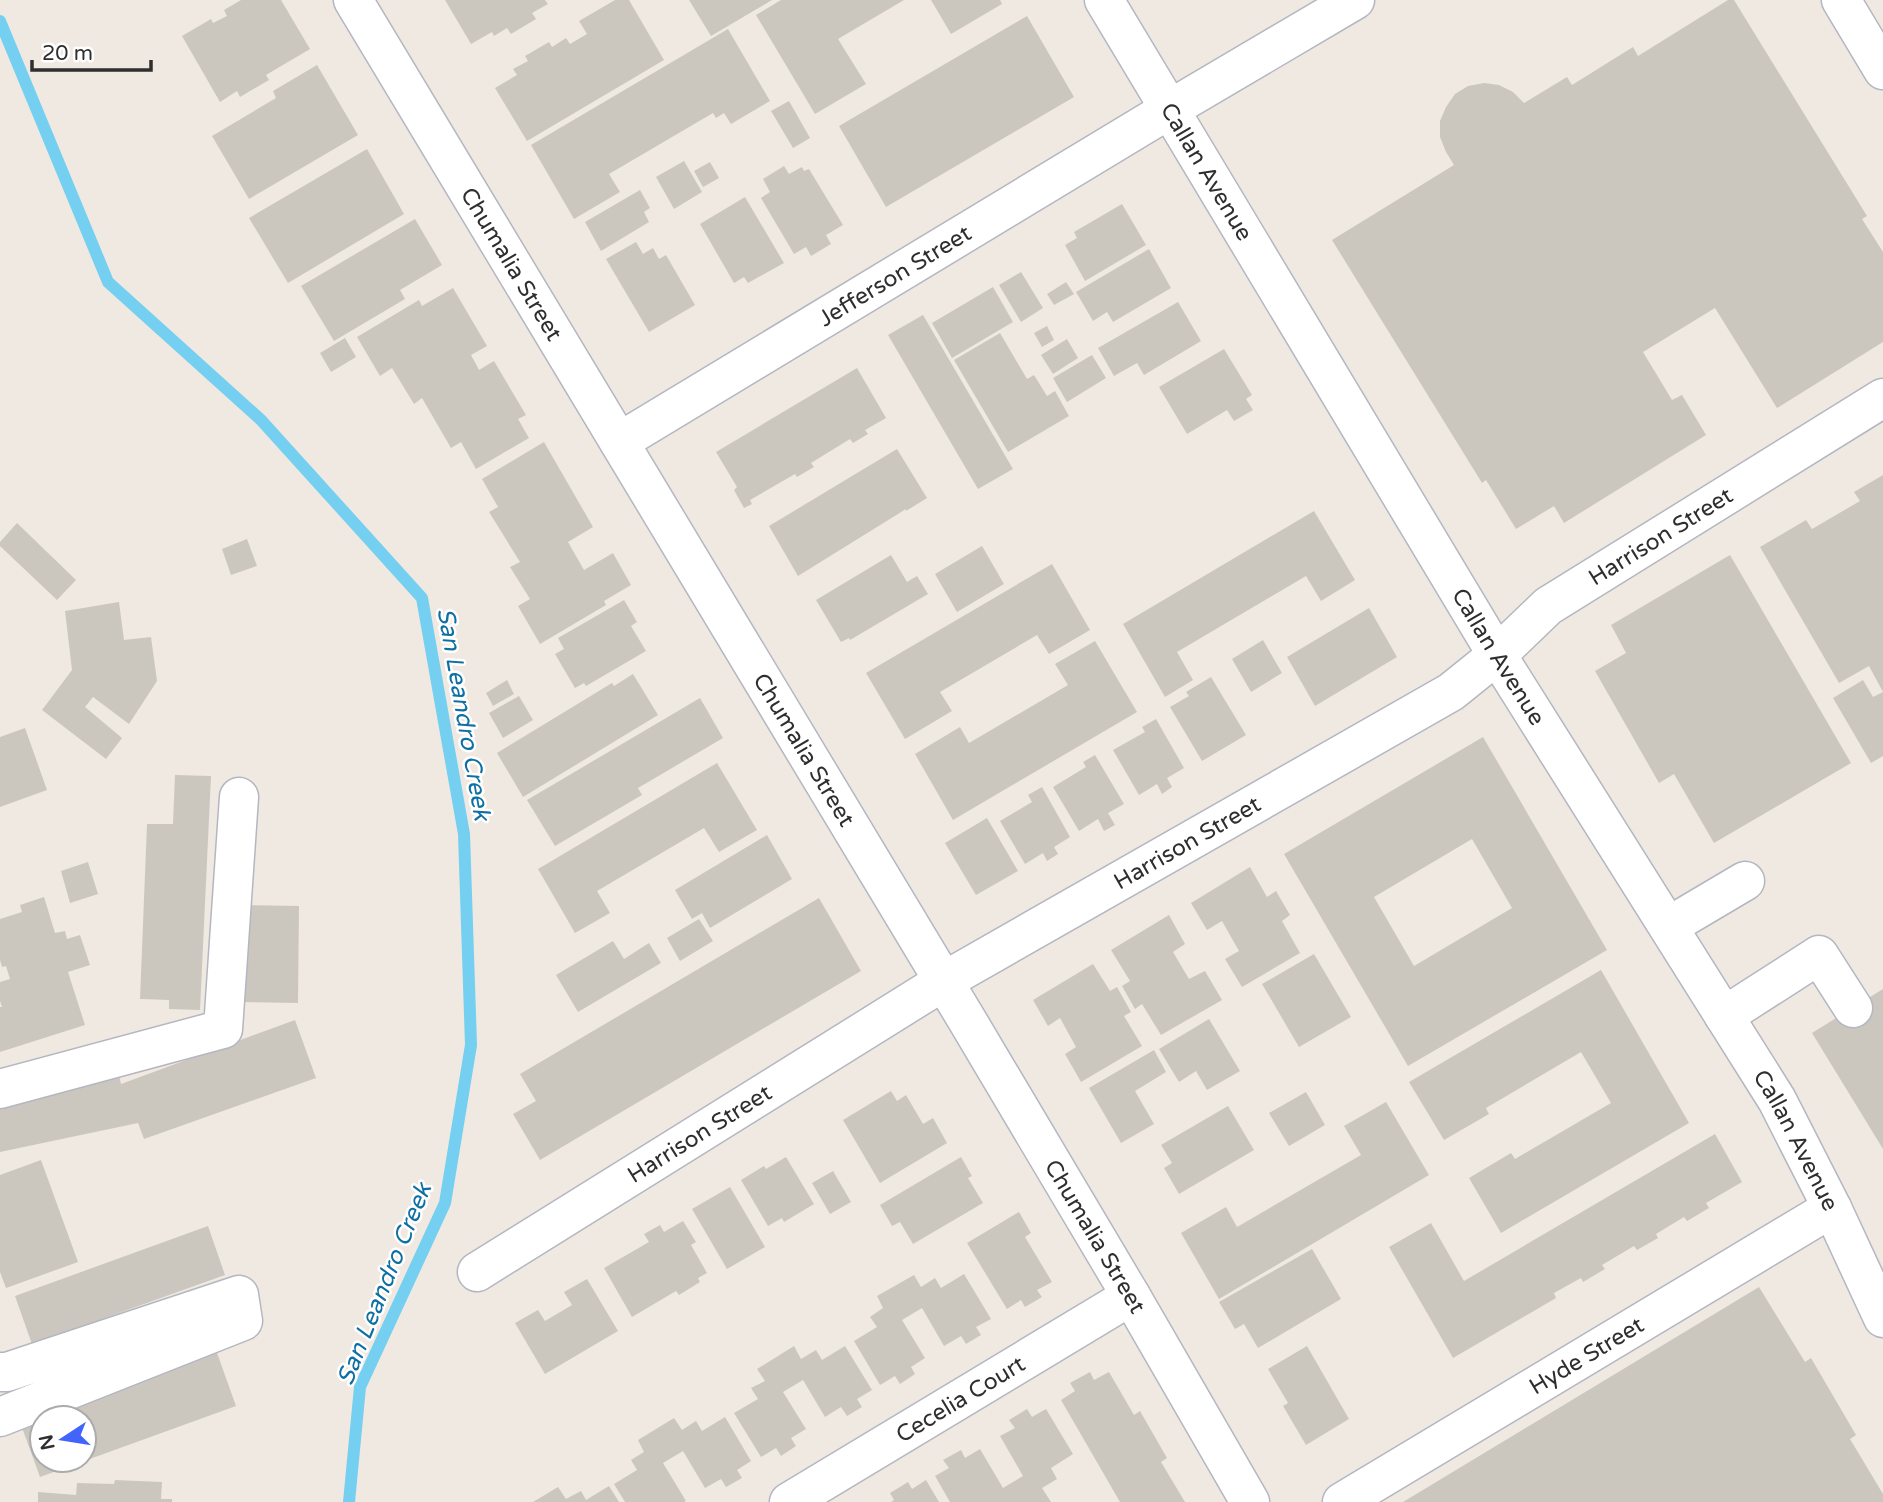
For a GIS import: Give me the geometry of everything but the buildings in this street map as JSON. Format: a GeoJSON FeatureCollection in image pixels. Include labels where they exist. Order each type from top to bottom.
{"type":"FeatureCollection","features":[{"type":"Feature","properties":{"kind":"street","name":"Chumalia Street"},"geometry":{"type":"LineString","coordinates":[[353,0],[944,981],[1250,1502]]}},
{"type":"Feature","properties":{"kind":"street","name":"Callan Avenue"},"geometry":{"type":"LineString","coordinates":[[1104,0],[1497,655],[1777,1100],[1832,1208],[1883,1318]]}},
{"type":"Feature","properties":{"kind":"street","name":"Jefferson Street"},"geometry":{"type":"LineString","coordinates":[[619,442],[1355,0]]}},
{"type":"Feature","properties":{"kind":"street"},"geometry":{"type":"LineString","coordinates":[[1841,0],[1883,70]]}},
{"type":"Feature","properties":{"kind":"street","name":"Harrison Street"},"geometry":{"type":"LineString","coordinates":[[477,1272],[944,981],[1451,692],[1497,655],[1548,606],[1883,398]]}},
{"type":"Feature","properties":{"kind":"street"},"geometry":{"type":"LineString","coordinates":[[0,1089],[223,1029],[239,797]]}},
{"type":"Feature","properties":{"kind":"street"},"geometry":{"type":"LineString","coordinates":[[1668,926],[1745,881]]}},
{"type":"Feature","properties":{"kind":"street"},"geometry":{"type":"LineString","coordinates":[[1724,1016],[1819,955],[1853,1008]]}},
{"type":"Feature","properties":{"kind":"street","name":"Hyde Street"},"geometry":{"type":"LineString","coordinates":[[1342,1502],[1832,1208]]}},
{"type":"Feature","properties":{"kind":"street"},"geometry":{"type":"LineString","coordinates":[[0,1371],[7,1372],[239,1296],[243,1321],[0,1417]]}},
{"type":"Feature","properties":{"kind":"street","name":"Cecelia Court"},"geometry":{"type":"LineString","coordinates":[[789,1502],[1131,1296]]}},
{"type":"Feature","properties":{"kind":"waterway","name":"San Leandro Creek"},"geometry":{"type":"LineString","coordinates":[[0,21],[108,282],[261,420],[422,598],[464,834],[471,1045],[445,1203],[360,1387],[349,1502]]}}]}
